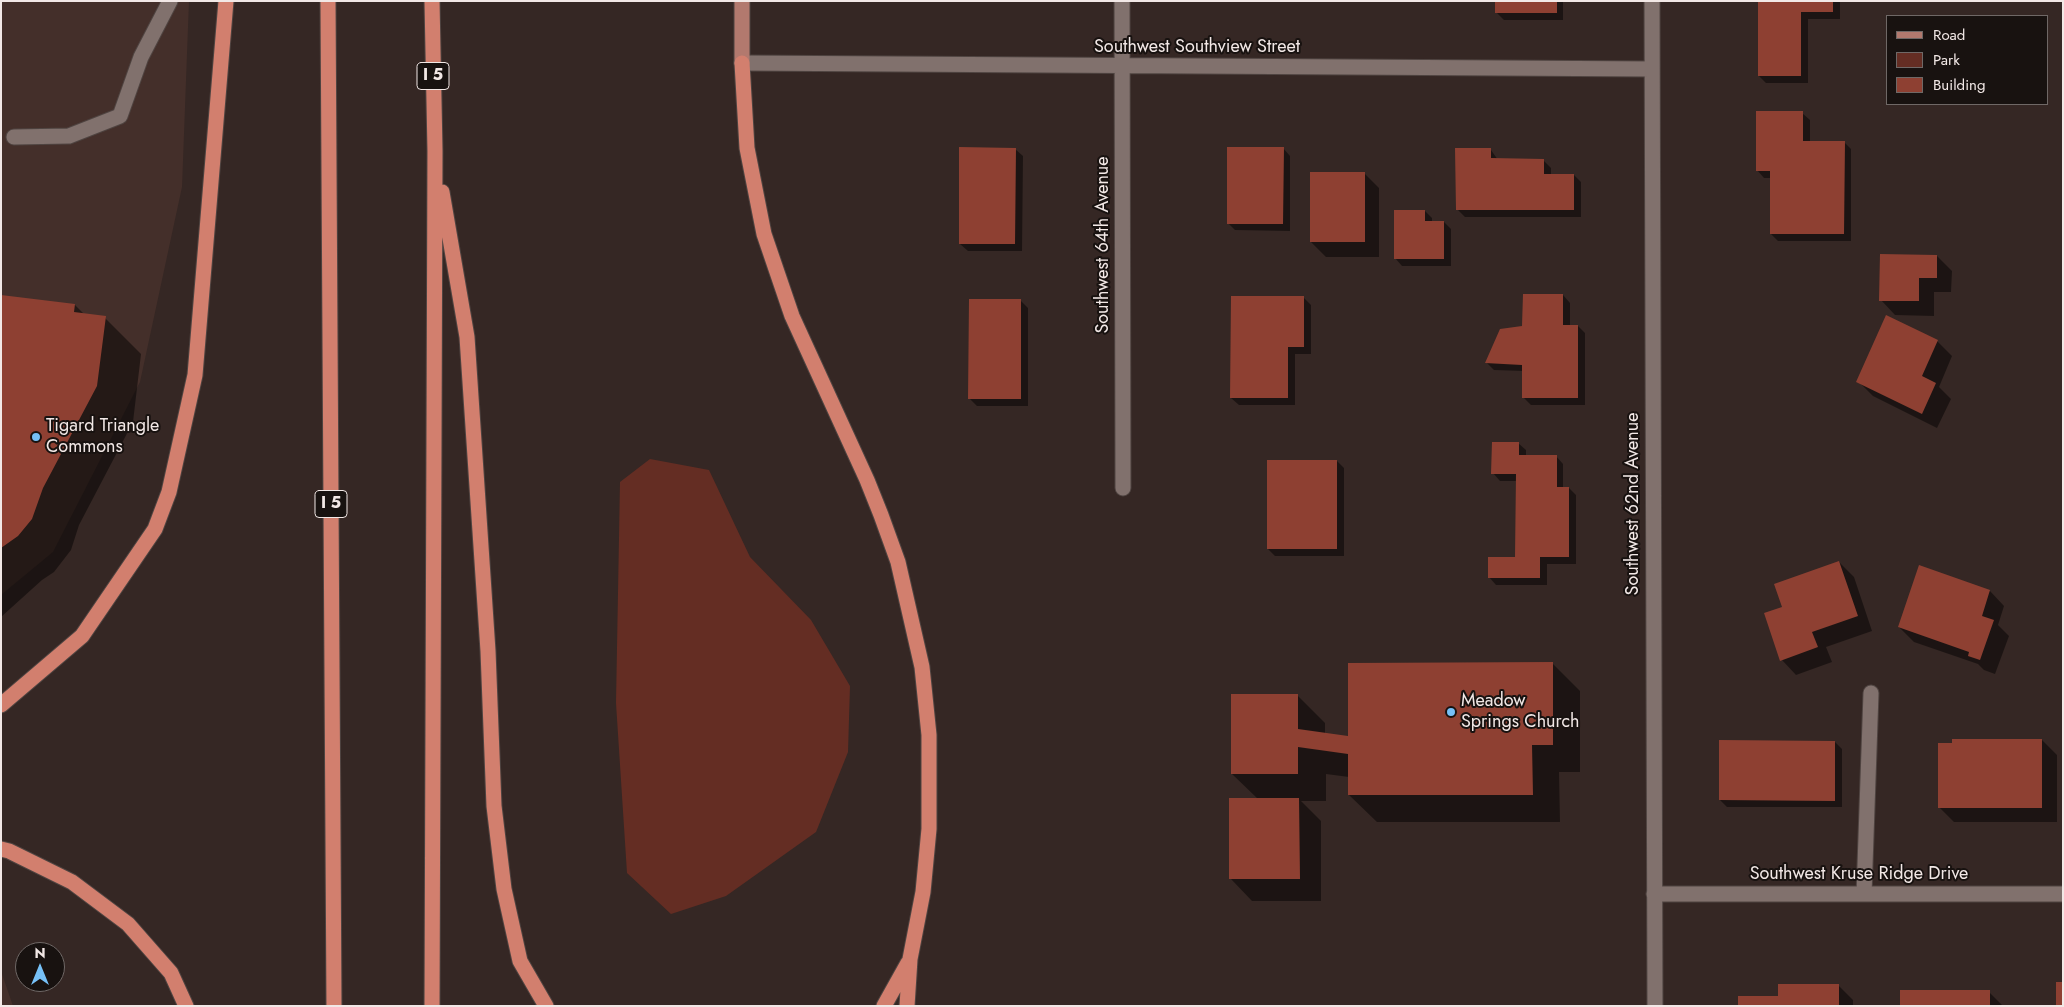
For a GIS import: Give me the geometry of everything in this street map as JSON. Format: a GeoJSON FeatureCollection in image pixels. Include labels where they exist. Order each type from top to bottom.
{"type":"FeatureCollection","features":[{"type":"Feature","properties":{"kind":"highway"},"geometry":{"type":"LineString","coordinates":[[1,706],[82,636],[155,529],[168,492],[196,375],[226,1]]}},
{"type":"Feature","properties":{"kind":"highway","name":"I 5"},"geometry":{"type":"LineString","coordinates":[[328,1],[334,1006]]}},
{"type":"Feature","properties":{"kind":"highway","name":"I 5"},"geometry":{"type":"LineString","coordinates":[[432,1],[435,151],[432,1006]]}},
{"type":"Feature","properties":{"kind":"highway"},"geometry":{"type":"LineString","coordinates":[[742,63],[747,148],[764,234],[792,316],[881,514],[900,571],[922,667],[929,736],[929,830],[923,892],[910,959],[908,1006]]}},
{"type":"Feature","properties":{"kind":"highway"},"geometry":{"type":"LineString","coordinates":[[435,151],[467,337],[488,651],[494,806],[504,889],[520,960],[546,1006]]}},
{"type":"Feature","properties":{"kind":"highway"},"geometry":{"type":"LineString","coordinates":[[1,849],[9,851],[72,882],[128,924],[171,974],[186,1006]]}},
{"type":"Feature","properties":{"kind":"highway"},"geometry":{"type":"LineString","coordinates":[[884,1006],[910,959]]}},
{"type":"Feature","properties":{"kind":"main road"},"geometry":{"type":"LineString","coordinates":[[742,1],[742,63]]}},
{"type":"Feature","properties":{"kind":"street"},"geometry":{"type":"LineString","coordinates":[[14,137],[69,136],[120,116],[141,57],[170,1]]}},
{"type":"Feature","properties":{"kind":"street","name":"Southwest 64th Avenue"},"geometry":{"type":"LineString","coordinates":[[1122,1],[1123,488]]}},
{"type":"Feature","properties":{"kind":"street","name":"Southwest 62nd Avenue"},"geometry":{"type":"LineString","coordinates":[[1652,1],[1655,1006]]}},
{"type":"Feature","properties":{"kind":"street","name":"Southwest Southview Street"},"geometry":{"type":"LineString","coordinates":[[742,63],[1652,69]]}},
{"type":"Feature","properties":{"kind":"street"},"geometry":{"type":"LineString","coordinates":[[1864,894],[1871,693]]}},
{"type":"Feature","properties":{"kind":"street","name":"Southwest Kruse Ridge Drive"},"geometry":{"type":"LineString","coordinates":[[1654,894],[2063,894]]}},
{"type":"Feature","properties":{"kind":"shaded area"},"geometry":{"type":"Polygon","coordinates":[[[1,1],[189,1],[182,187],[140,382],[53,552],[1,595],[1,1]]]}},
{"type":"Feature","properties":{"kind":"shaded area"},"geometry":{"type":"Polygon","coordinates":[[[1,971],[13,1006],[1,1006],[1,971]]]}},
{"type":"Feature","properties":{"kind":"green space"},"geometry":{"type":"Polygon","coordinates":[[[650,459],[709,470],[750,557],[811,620],[850,686],[848,752],[816,832],[726,896],[671,914],[627,873],[616,703],[620,482],[650,459]]]}},
{"type":"Feature","properties":{"kind":"building"},"geometry":{"type":"Polygon","coordinates":[[[1495,1],[1557,1],[1557,13],[1495,13],[1495,1]]]}},
{"type":"Feature","properties":{"kind":"building"},"geometry":{"type":"Polygon","coordinates":[[[1758,1],[1833,1],[1833,12],[1801,12],[1801,76],[1758,76],[1758,1]]]}},
{"type":"Feature","properties":{"kind":"building"},"geometry":{"type":"Polygon","coordinates":[[[1756,111],[1803,111],[1803,141],[1845,141],[1844,234],[1770,234],[1770,171],[1756,171],[1756,111]]]}},
{"type":"Feature","properties":{"kind":"building"},"geometry":{"type":"Polygon","coordinates":[[[959,147],[1016,148],[1015,244],[959,244],[959,147]]]}},
{"type":"Feature","properties":{"kind":"building"},"geometry":{"type":"Polygon","coordinates":[[[1227,147],[1284,147],[1283,224],[1227,224],[1227,147]]]}},
{"type":"Feature","properties":{"kind":"building"},"geometry":{"type":"Polygon","coordinates":[[[1455,148],[1491,148],[1491,158],[1544,159],[1544,174],[1574,174],[1574,210],[1456,210],[1455,148]]]}},
{"type":"Feature","properties":{"kind":"building"},"geometry":{"type":"Polygon","coordinates":[[[1310,172],[1365,172],[1365,242],[1310,242],[1310,172]]]}},
{"type":"Feature","properties":{"kind":"building"},"geometry":{"type":"Polygon","coordinates":[[[1394,210],[1425,210],[1425,221],[1444,221],[1444,259],[1394,259],[1394,210]]]}},
{"type":"Feature","properties":{"kind":"building"},"geometry":{"type":"Polygon","coordinates":[[[1880,254],[1937,255],[1937,278],[1919,278],[1919,301],[1879,301],[1880,254]]]}},
{"type":"Feature","properties":{"kind":"building"},"geometry":{"type":"Polygon","coordinates":[[[1523,294],[1563,294],[1563,325],[1578,325],[1578,398],[1522,398],[1522,365],[1485,363],[1500,329],[1522,326],[1523,294]]]}},
{"type":"Feature","properties":{"kind":"building","name":"Tigard Triangle Commons"},"geometry":{"type":"Polygon","coordinates":[[[1,295],[75,304],[74,312],[106,316],[97,386],[43,488],[32,519],[18,536],[1,548],[1,295]]]}},
{"type":"Feature","properties":{"kind":"building"},"geometry":{"type":"Polygon","coordinates":[[[1231,296],[1304,296],[1304,347],[1288,347],[1288,398],[1230,398],[1231,296]]]}},
{"type":"Feature","properties":{"kind":"building"},"geometry":{"type":"Polygon","coordinates":[[[969,299],[1021,299],[1021,399],[968,399],[969,299]]]}},
{"type":"Feature","properties":{"kind":"building"},"geometry":{"type":"Polygon","coordinates":[[[1886,315],[1938,340],[1922,376],[1936,383],[1922,414],[1856,382],[1886,315]]]}},
{"type":"Feature","properties":{"kind":"building"},"geometry":{"type":"Polygon","coordinates":[[[1492,442],[1519,442],[1519,455],[1557,455],[1557,487],[1569,487],[1569,557],[1540,557],[1540,578],[1488,578],[1488,557],[1515,557],[1516,474],[1491,474],[1492,442]]]}},
{"type":"Feature","properties":{"kind":"building"},"geometry":{"type":"Polygon","coordinates":[[[1267,460],[1337,460],[1337,549],[1267,549],[1267,460]]]}},
{"type":"Feature","properties":{"kind":"building"},"geometry":{"type":"Polygon","coordinates":[[[1839,561],[1858,616],[1812,632],[1818,647],[1780,661],[1764,613],[1782,607],[1774,584],[1839,561]]]}},
{"type":"Feature","properties":{"kind":"building"},"geometry":{"type":"Polygon","coordinates":[[[1919,565],[1990,590],[1982,616],[1994,620],[1980,660],[1968,656],[1969,652],[1898,627],[1919,565]]]}},
{"type":"Feature","properties":{"kind":"building","name":"Meadow Springs Church"},"geometry":{"type":"Polygon","coordinates":[[[1553,662],[1553,745],[1532,745],[1533,795],[1348,795],[1348,754],[1298,747],[1298,774],[1231,774],[1231,694],[1298,694],[1298,729],[1348,736],[1348,663],[1553,662]]]}},
{"type":"Feature","properties":{"kind":"building"},"geometry":{"type":"Polygon","coordinates":[[[1952,739],[2042,739],[2042,808],[1938,808],[1938,743],[1952,743],[1952,739]]]}},
{"type":"Feature","properties":{"kind":"building"},"geometry":{"type":"Polygon","coordinates":[[[1719,740],[1835,741],[1835,801],[1719,800],[1719,740]]]}},
{"type":"Feature","properties":{"kind":"building"},"geometry":{"type":"Polygon","coordinates":[[[1229,798],[1299,798],[1300,879],[1229,879],[1229,798]]]}},
{"type":"Feature","properties":{"kind":"building"},"geometry":{"type":"Polygon","coordinates":[[[2056,982],[2063,982],[2063,1006],[2056,1006],[2056,982]]]}},
{"type":"Feature","properties":{"kind":"building"},"geometry":{"type":"Polygon","coordinates":[[[1778,984],[1839,984],[1839,1006],[1738,1006],[1738,996],[1778,996],[1778,984]]]}},
{"type":"Feature","properties":{"kind":"building"},"geometry":{"type":"Polygon","coordinates":[[[1900,990],[1990,990],[1990,1006],[1900,1006],[1900,990]]]}},
{"type":"Feature","properties":{"kind":"place","name":"Tigard Triangle Commons"},"geometry":{"type":"Point","coordinates":[36,437]}},
{"type":"Feature","properties":{"kind":"place","name":"Meadow Springs Church"},"geometry":{"type":"Point","coordinates":[1451,712]}}]}
